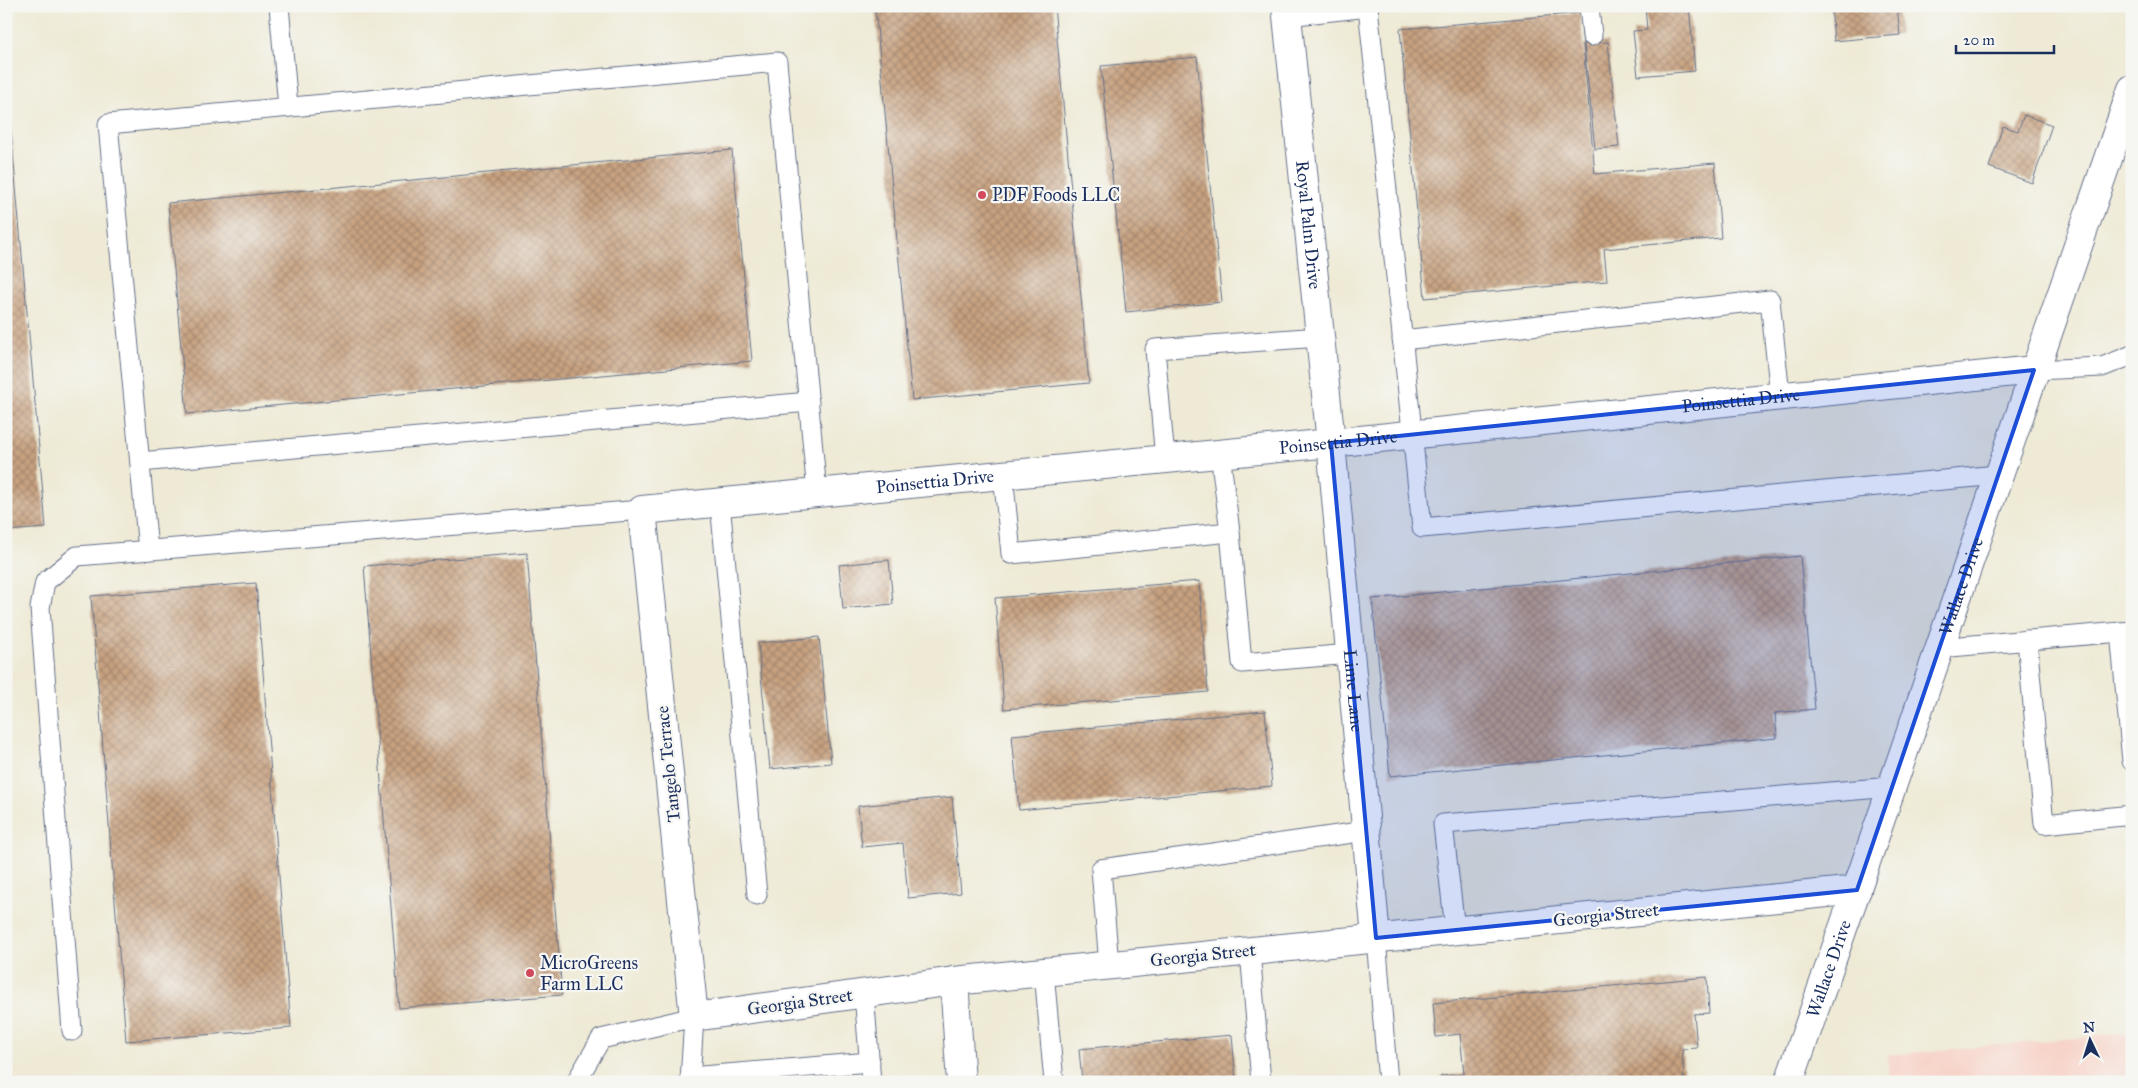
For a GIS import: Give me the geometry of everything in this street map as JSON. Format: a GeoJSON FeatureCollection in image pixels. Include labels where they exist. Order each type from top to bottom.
{"type":"FeatureCollection","features":[{"type":"Feature","properties":{"kind":"street","name":"Royal Palm Drive"},"geometry":{"type":"LineString","coordinates":[[1287,11],[1331,443]]}},
{"type":"Feature","properties":{"kind":"street","name":"Wallace Drive"},"geometry":{"type":"LineString","coordinates":[[1789,1082],[1858,890],[1998,475],[2132,89]]}},
{"type":"Feature","properties":{"kind":"street","name":"Poinsettia Drive"},"geometry":{"type":"LineString","coordinates":[[642,510],[1331,443],[2034,370]]}},
{"type":"Feature","properties":{"kind":"street","name":"Lime Lane"},"geometry":{"type":"LineString","coordinates":[[1331,443],[1376,938]]}},
{"type":"Feature","properties":{"kind":"street","name":"Tangelo Terrace"},"geometry":{"type":"LineString","coordinates":[[642,510],[694,1017]]}},
{"type":"Feature","properties":{"kind":"street","name":"Georgia Street"},"geometry":{"type":"LineString","coordinates":[[694,1017],[954,981],[1858,890]]}},
{"type":"Feature","properties":{"kind":"street"},"geometry":{"type":"LineString","coordinates":[[954,981],[961,1082]]}},
{"type":"Feature","properties":{"kind":"lane"},"geometry":{"type":"LineString","coordinates":[[279,6],[288,107]]}},
{"type":"Feature","properties":{"kind":"lane"},"geometry":{"type":"LineString","coordinates":[[1589,6],[1592,36]]}},
{"type":"Feature","properties":{"kind":"lane"},"geometry":{"type":"LineString","coordinates":[[1287,11],[1374,7],[1402,340],[1422,528],[1998,475]]}},
{"type":"Feature","properties":{"kind":"lane"},"geometry":{"type":"LineString","coordinates":[[148,550],[108,124],[777,62],[817,493]]}},
{"type":"Feature","properties":{"kind":"lane"},"geometry":{"type":"LineString","coordinates":[[1402,340],[1770,300],[1780,396]]}},
{"type":"Feature","properties":{"kind":"lane"},"geometry":{"type":"LineString","coordinates":[[1165,458],[1155,349],[1320,337]]}},
{"type":"Feature","properties":{"kind":"lane"},"geometry":{"type":"LineString","coordinates":[[2034,370],[2102,368],[2132,355]]}},
{"type":"Feature","properties":{"kind":"lane"},"geometry":{"type":"LineString","coordinates":[[140,462],[809,402]]}},
{"type":"Feature","properties":{"kind":"lane"},"geometry":{"type":"LineString","coordinates":[[1220,453],[1230,532],[1242,663],[1350,654]]}},
{"type":"Feature","properties":{"kind":"lane"},"geometry":{"type":"LineString","coordinates":[[1003,474],[1011,554],[1230,532]]}},
{"type":"Feature","properties":{"kind":"lane"},"geometry":{"type":"LineString","coordinates":[[720,503],[756,895]]}},
{"type":"Feature","properties":{"kind":"lane"},"geometry":{"type":"LineString","coordinates":[[72,1031],[40,608],[45,582],[77,556],[642,510]]}},
{"type":"Feature","properties":{"kind":"lane"},"geometry":{"type":"LineString","coordinates":[[1940,648],[2126,631],[2132,761]]}},
{"type":"Feature","properties":{"kind":"lane"},"geometry":{"type":"LineString","coordinates":[[2028,640],[2044,824],[2132,815]]}},
{"type":"Feature","properties":{"kind":"lane"},"geometry":{"type":"LineString","coordinates":[[1454,930],[1443,824],[1892,787]]}},
{"type":"Feature","properties":{"kind":"lane"},"geometry":{"type":"LineString","coordinates":[[1109,965],[1101,869],[1366,830]]}},
{"type":"Feature","properties":{"kind":"lane"},"geometry":{"type":"LineString","coordinates":[[1376,938],[1388,1082]]}},
{"type":"Feature","properties":{"kind":"lane"},"geometry":{"type":"LineString","coordinates":[[1250,951],[1261,1082]]}},
{"type":"Feature","properties":{"kind":"lane"},"geometry":{"type":"LineString","coordinates":[[1044,972],[1054,1082]]}},
{"type":"Feature","properties":{"kind":"lane"},"geometry":{"type":"LineString","coordinates":[[864,993],[871,1082]]}},
{"type":"Feature","properties":{"kind":"lane"},"geometry":{"type":"LineString","coordinates":[[694,1017],[690,1079],[870,1062]]}},
{"type":"Feature","properties":{"kind":"lane","name":"Georgia Street"},"geometry":{"type":"LineString","coordinates":[[576,1082],[601,1039],[694,1017]]}},
{"type":"Feature","properties":{"kind":"highlighted area"},"geometry":{"type":"Polygon","coordinates":[[[2034,370],[1857,890],[1376,938],[1331,443],[2034,370]]]}},
{"type":"Feature","properties":{"kind":"shaded area"},"geometry":{"type":"Polygon","coordinates":[[[2132,1033],[2132,1082],[1890,1082],[1887,1055],[2132,1033]]]}},
{"type":"Feature","properties":{"kind":"building","name":"PDF Foods LLC"},"geometry":{"type":"Polygon","coordinates":[[[875,6],[1054,6],[1089,383],[912,400],[875,6]]]}},
{"type":"Feature","properties":{"kind":"building"},"geometry":{"type":"Polygon","coordinates":[[[1645,6],[1689,6],[1695,71],[1638,76],[1633,31],[1647,30],[1645,6]]]}},
{"type":"Feature","properties":{"kind":"building"},"geometry":{"type":"Polygon","coordinates":[[[1831,6],[1897,6],[1900,35],[1834,41],[1831,6]]]}},
{"type":"Feature","properties":{"kind":"building"},"geometry":{"type":"Polygon","coordinates":[[[1580,13],[1595,174],[1715,163],[1721,238],[1604,249],[1607,281],[1425,298],[1400,29],[1580,13]]]}},
{"type":"Feature","properties":{"kind":"building"},"geometry":{"type":"Polygon","coordinates":[[[1608,42],[1619,147],[1595,149],[1584,44],[1608,42]]]}},
{"type":"Feature","properties":{"kind":"building"},"geometry":{"type":"Polygon","coordinates":[[[1197,57],[1222,302],[1126,312],[1101,66],[1197,57]]]}},
{"type":"Feature","properties":{"kind":"building"},"geometry":{"type":"Polygon","coordinates":[[[6,96],[8,96],[46,528],[6,531],[6,96]]]}},
{"type":"Feature","properties":{"kind":"building"},"geometry":{"type":"Polygon","coordinates":[[[2024,115],[2052,125],[2032,183],[1989,167],[2003,126],[2018,131],[2024,115]]]}},
{"type":"Feature","properties":{"kind":"building"},"geometry":{"type":"Polygon","coordinates":[[[732,150],[752,361],[187,414],[168,203],[732,150]]]}},
{"type":"Feature","properties":{"kind":"building"},"geometry":{"type":"Polygon","coordinates":[[[527,553],[562,995],[399,1008],[364,566],[527,553]]]}},
{"type":"Feature","properties":{"kind":"building"},"geometry":{"type":"Polygon","coordinates":[[[1800,556],[1815,709],[1775,713],[1777,738],[1390,776],[1372,599],[1800,556]]]}},
{"type":"Feature","properties":{"kind":"building"},"geometry":{"type":"Polygon","coordinates":[[[889,560],[893,604],[843,609],[839,565],[889,560]]]}},
{"type":"Feature","properties":{"kind":"building"},"geometry":{"type":"Polygon","coordinates":[[[1199,581],[1208,692],[1004,709],[995,598],[1199,581]]]}},
{"type":"Feature","properties":{"kind":"building"},"geometry":{"type":"Polygon","coordinates":[[[256,583],[291,1028],[126,1041],[91,596],[256,583]]]}},
{"type":"Feature","properties":{"kind":"building"},"geometry":{"type":"Polygon","coordinates":[[[819,637],[831,763],[770,769],[758,643],[819,637]]]}},
{"type":"Feature","properties":{"kind":"building"},"geometry":{"type":"Polygon","coordinates":[[[1265,711],[1272,786],[1019,810],[1012,735],[1265,711]]]}},
{"type":"Feature","properties":{"kind":"building"},"geometry":{"type":"Polygon","coordinates":[[[952,797],[961,893],[908,898],[903,843],[862,847],[858,806],[952,797]]]}},
{"type":"Feature","properties":{"kind":"building"},"geometry":{"type":"Polygon","coordinates":[[[1707,977],[1709,1013],[1694,1014],[1697,1048],[1682,1049],[1684,1082],[1441,1082],[1441,1076],[1464,1074],[1460,1034],[1436,1037],[1433,1003],[1707,977]]]}},
{"type":"Feature","properties":{"kind":"building"},"geometry":{"type":"Polygon","coordinates":[[[1232,1035],[1236,1082],[1082,1082],[1079,1049],[1232,1035]]]}},
{"type":"Feature","properties":{"kind":"place","name":"PDF Foods LLC"},"geometry":{"type":"Point","coordinates":[982,195]}},
{"type":"Feature","properties":{"kind":"place","name":"MicroGreens Farm LLC"},"geometry":{"type":"Point","coordinates":[530,973]}}]}
